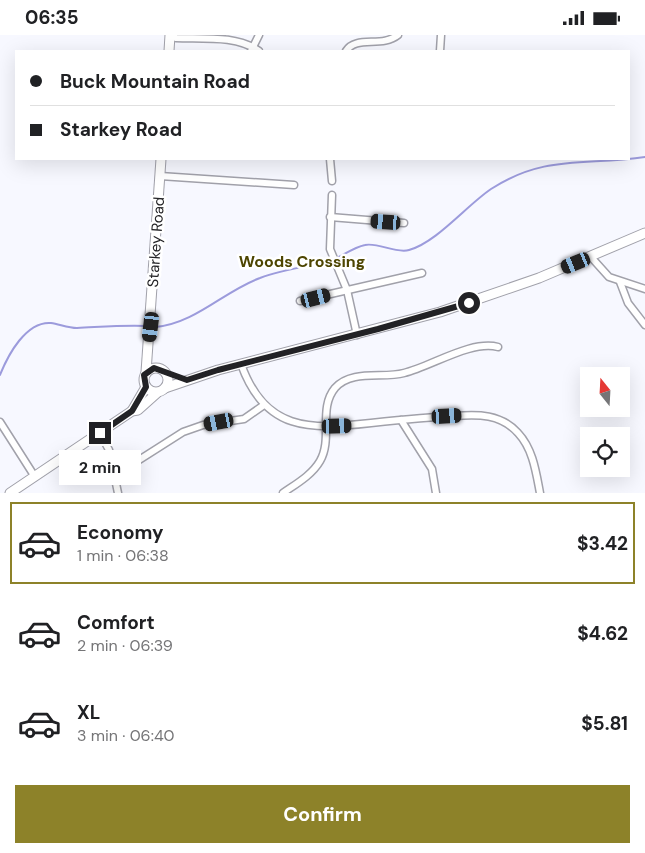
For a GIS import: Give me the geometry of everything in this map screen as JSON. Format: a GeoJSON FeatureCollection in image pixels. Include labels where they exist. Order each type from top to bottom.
{"type":"FeatureCollection","features":[{"type":"Feature","properties":{"kind":"main road"},"geometry":{"type":"LineString","coordinates":[[169,50],[170,35]]}},
{"type":"Feature","properties":{"kind":"main road","name":"Starkey Road"},"geometry":{"type":"LineString","coordinates":[[146,371],[161,160]]}},
{"type":"Feature","properties":{"kind":"main road"},"geometry":{"type":"LineString","coordinates":[[146,387],[161,390],[184,383],[187,380],[242,364],[357,335],[489,296],[591,257],[645,233]]}},
{"type":"Feature","properties":{"kind":"main road"},"geometry":{"type":"LineString","coordinates":[[148,355],[158,368],[167,374],[187,380]]}},
{"type":"Feature","properties":{"kind":"main road"},"geometry":{"type":"LineString","coordinates":[[146,387],[143,379],[146,371],[158,368]]}},
{"type":"Feature","properties":{"kind":"main road"},"geometry":{"type":"LineString","coordinates":[[10,493],[132,411],[138,410],[161,390],[168,381],[167,374]]}},
{"type":"Feature","properties":{"kind":"main road"},"geometry":{"type":"LineString","coordinates":[[132,411],[146,387]]}},
{"type":"Feature","properties":{"kind":"street"},"geometry":{"type":"LineString","coordinates":[[170,35],[176,38],[234,39],[255,50],[259,35]]}},
{"type":"Feature","properties":{"kind":"street"},"geometry":{"type":"LineString","coordinates":[[346,50],[357,37],[387,39],[398,35]]}},
{"type":"Feature","properties":{"kind":"street"},"geometry":{"type":"LineString","coordinates":[[440,50],[441,35]]}},
{"type":"Feature","properties":{"kind":"street"},"geometry":{"type":"LineString","coordinates":[[330,160],[332,181]]}},
{"type":"Feature","properties":{"kind":"street"},"geometry":{"type":"LineString","coordinates":[[160,176],[294,185]]}},
{"type":"Feature","properties":{"kind":"street"},"geometry":{"type":"LineString","coordinates":[[332,195],[330,249],[347,290],[357,335]]}},
{"type":"Feature","properties":{"kind":"street"},"geometry":{"type":"LineString","coordinates":[[330,217],[404,223]]}},
{"type":"Feature","properties":{"kind":"street"},"geometry":{"type":"LineString","coordinates":[[591,257],[602,272],[620,282],[645,289]]}},
{"type":"Feature","properties":{"kind":"street"},"geometry":{"type":"LineString","coordinates":[[300,301],[422,273]]}},
{"type":"Feature","properties":{"kind":"street"},"geometry":{"type":"LineString","coordinates":[[620,282],[628,303],[645,325]]}},
{"type":"Feature","properties":{"kind":"street"},"geometry":{"type":"LineString","coordinates":[[283,493],[309,474],[320,461],[326,446],[327,409],[331,395],[346,380],[359,377],[403,374],[480,346],[498,347]]}},
{"type":"Feature","properties":{"kind":"street"},"geometry":{"type":"LineString","coordinates":[[242,364],[251,387],[264,405],[291,423],[312,427],[326,427],[474,415],[502,421],[518,433],[528,447],[540,493]]}},
{"type":"Feature","properties":{"kind":"street"},"geometry":{"type":"LineString","coordinates":[[139,460],[183,432],[203,425],[244,419],[264,405]]}},
{"type":"Feature","properties":{"kind":"street"},"geometry":{"type":"LineString","coordinates":[[401,420],[432,469],[436,493]]}},
{"type":"Feature","properties":{"kind":"street"},"geometry":{"type":"LineString","coordinates":[[0,422],[35,477]]}},
{"type":"Feature","properties":{"kind":"street"},"geometry":{"type":"LineString","coordinates":[[100,433],[109,449],[118,493]]}},
{"type":"Feature","properties":{"kind":"waterway"},"geometry":{"type":"LineString","coordinates":[[630,159],[645,157]]}},
{"type":"Feature","properties":{"kind":"waterway"},"geometry":{"type":"LineString","coordinates":[[337,258],[365,245],[376,245],[404,251],[420,246],[441,232],[491,189],[511,178],[530,171],[566,163],[624,160]]}},
{"type":"Feature","properties":{"kind":"waterway"},"geometry":{"type":"LineString","coordinates":[[156,327],[170,324],[197,313],[260,278],[286,270],[328,262]]}},
{"type":"Feature","properties":{"kind":"waterway"},"geometry":{"type":"LineString","coordinates":[[0,375],[19,341],[34,327],[42,324],[51,323],[77,328],[146,326]]}},
{"type":"Feature","properties":{"kind":"district","name":"Woods Crossing"},"geometry":{"type":"Point","coordinates":[302,261]}},
{"type":"Feature","properties":{"kind":"route"},"geometry":{"type":"LineString","coordinates":[[100,433],[132,411],[146,387],[143,379],[146,371],[150,369],[158,368],[174,377],[187,380],[469,303]]}}]}
